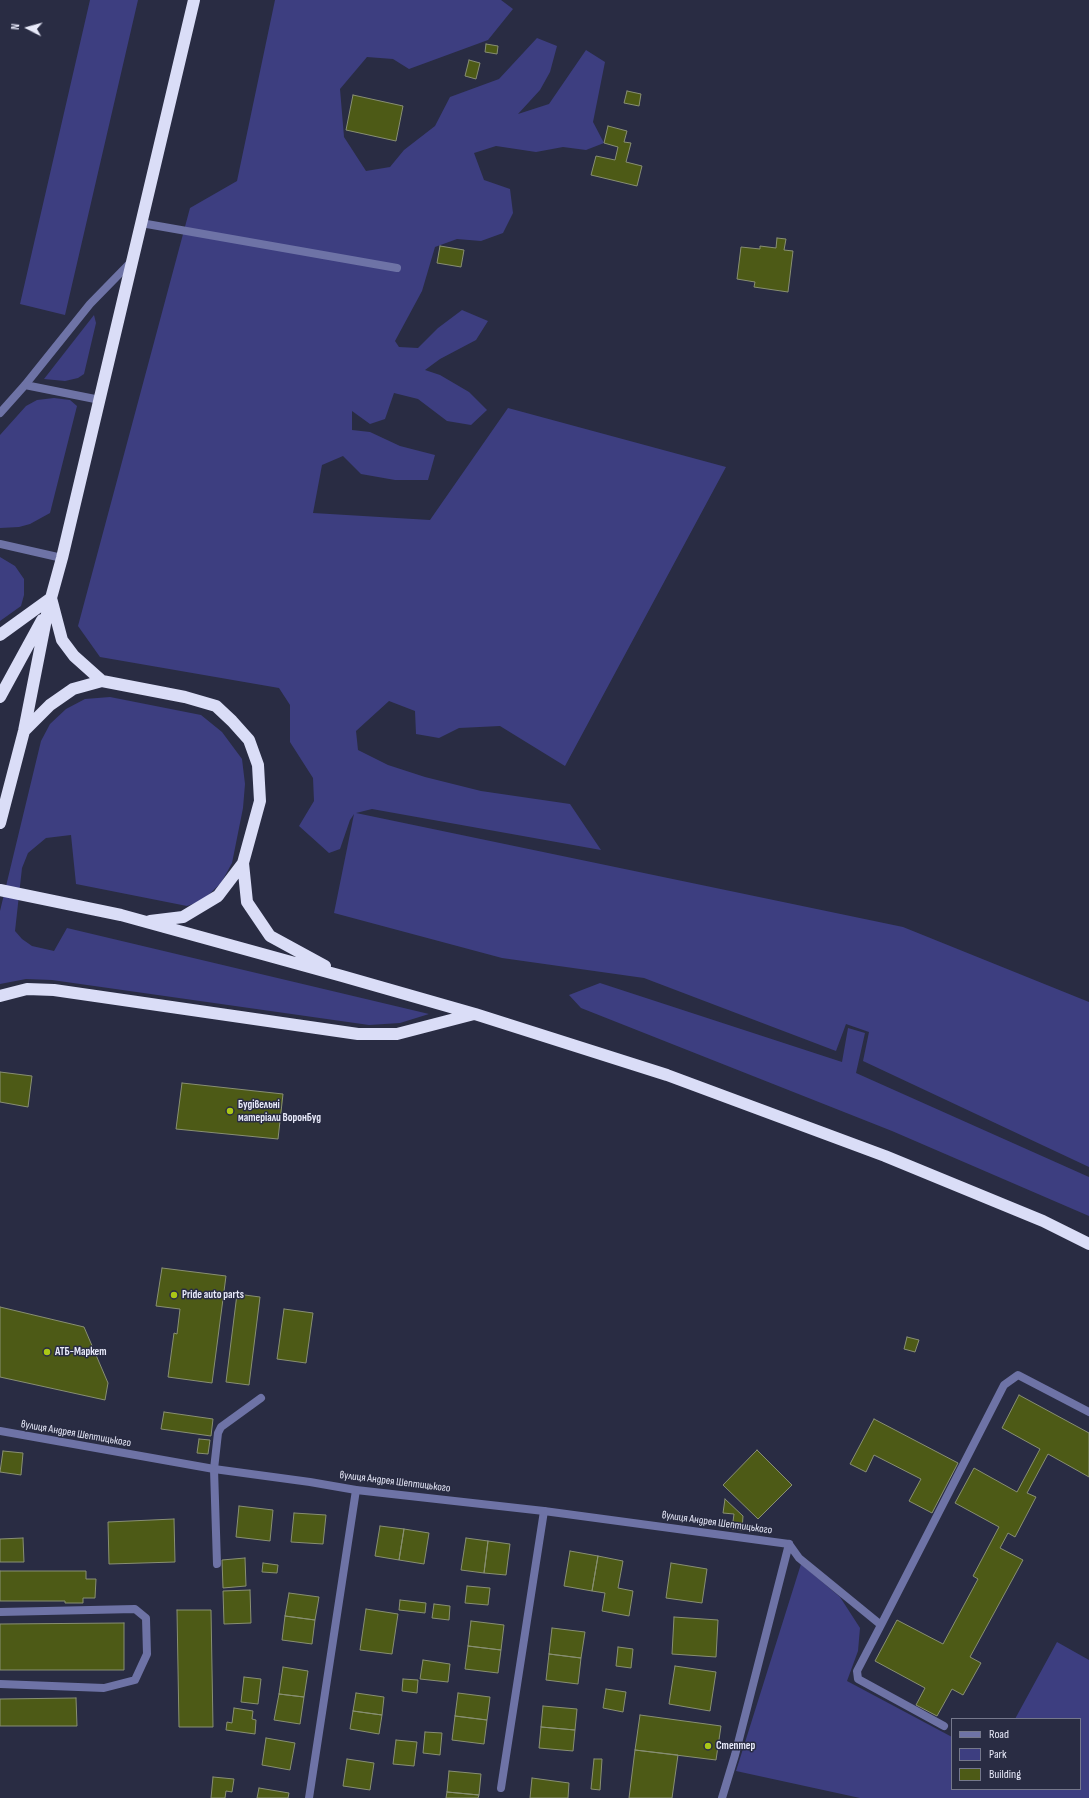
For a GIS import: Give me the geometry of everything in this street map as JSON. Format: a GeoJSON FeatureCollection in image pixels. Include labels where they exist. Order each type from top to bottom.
{"type":"FeatureCollection","features":[{"type":"Feature","properties":{"kind":"highway"},"geometry":{"type":"LineString","coordinates":[[0,823],[24,731],[50,603],[100,400],[194,0]]}},
{"type":"Feature","properties":{"kind":"highway"},"geometry":{"type":"LineString","coordinates":[[0,635],[50,603]]}},
{"type":"Feature","properties":{"kind":"highway"},"geometry":{"type":"LineString","coordinates":[[50,603],[62,640],[74,656],[102,681]]}},
{"type":"Feature","properties":{"kind":"highway"},"geometry":{"type":"LineString","coordinates":[[0,697],[50,603]]}},
{"type":"Feature","properties":{"kind":"highway"},"geometry":{"type":"LineString","coordinates":[[24,731],[50,706],[73,689],[102,681],[185,697],[216,706],[249,740],[258,765],[260,801],[243,863],[247,902],[270,936],[342,976]]}},
{"type":"Feature","properties":{"kind":"highway"},"geometry":{"type":"LineString","coordinates":[[145,922],[183,917],[218,896],[243,863]]}},
{"type":"Feature","properties":{"kind":"highway"},"geometry":{"type":"LineString","coordinates":[[0,890],[70,904],[145,922],[342,976],[475,1014],[667,1075],[878,1154],[1042,1221],[1089,1244]]}},
{"type":"Feature","properties":{"kind":"highway"},"geometry":{"type":"LineString","coordinates":[[0,996],[27,989],[54,990],[358,1034],[397,1034],[475,1014]]}},
{"type":"Feature","properties":{"kind":"street"},"geometry":{"type":"LineString","coordinates":[[141,223],[397,268]]}},
{"type":"Feature","properties":{"kind":"street"},"geometry":{"type":"LineString","coordinates":[[0,413],[25,385],[90,304],[132,261]]}},
{"type":"Feature","properties":{"kind":"street"},"geometry":{"type":"LineString","coordinates":[[25,385],[100,400]]}},
{"type":"Feature","properties":{"kind":"street"},"geometry":{"type":"LineString","coordinates":[[0,544],[62,558]]}},
{"type":"Feature","properties":{"kind":"street"},"geometry":{"type":"LineString","coordinates":[[944,1726],[858,1679],[857,1671],[882,1625],[1004,1385],[1018,1375],[1089,1412]]}},
{"type":"Feature","properties":{"kind":"street"},"geometry":{"type":"LineString","coordinates":[[217,1564],[214,1469],[218,1433],[221,1427],[261,1398]]}},
{"type":"Feature","properties":{"kind":"street","name":"вулиця Андрея Шептицького"},"geometry":{"type":"LineString","coordinates":[[0,1432],[214,1469],[356,1490],[544,1510],[789,1544]]}},
{"type":"Feature","properties":{"kind":"street"},"geometry":{"type":"LineString","coordinates":[[309,1798],[356,1490]]}},
{"type":"Feature","properties":{"kind":"street"},"geometry":{"type":"LineString","coordinates":[[501,1788],[544,1510]]}},
{"type":"Feature","properties":{"kind":"street"},"geometry":{"type":"LineString","coordinates":[[789,1544],[799,1558],[882,1625]]}},
{"type":"Feature","properties":{"kind":"street"},"geometry":{"type":"LineString","coordinates":[[722,1798],[735,1755],[789,1544]]}},
{"type":"Feature","properties":{"kind":"street"},"geometry":{"type":"LineString","coordinates":[[0,1612],[135,1609],[146,1618],[147,1654],[135,1680],[104,1688],[0,1684]]}},
{"type":"Feature","properties":{"kind":"green space"},"geometry":{"type":"Polygon","coordinates":[[[90,0],[138,0],[65,315],[20,304],[90,0]]]}},
{"type":"Feature","properties":{"kind":"green space"},"geometry":{"type":"Polygon","coordinates":[[[275,0],[501,0],[513,9],[488,40],[409,69],[393,59],[367,57],[340,89],[344,137],[366,171],[390,167],[404,150],[435,126],[450,97],[499,79],[537,38],[557,46],[550,72],[540,90],[518,114],[549,104],[586,50],[605,62],[593,122],[604,143],[586,150],[563,147],[536,152],[496,146],[474,153],[484,180],[510,189],[513,213],[503,233],[481,241],[457,239],[435,247],[422,291],[395,341],[399,347],[418,348],[438,328],[462,310],[488,321],[476,340],[440,359],[425,370],[440,375],[469,392],[487,410],[471,425],[447,421],[418,399],[394,393],[385,419],[370,424],[352,411],[352,430],[370,432],[400,446],[435,455],[428,480],[395,480],[361,474],[343,456],[322,465],[313,513],[430,520],[508,408],[726,467],[565,766],[500,726],[459,728],[439,738],[416,734],[415,711],[389,701],[356,731],[358,750],[388,765],[425,777],[481,791],[570,804],[601,850],[372,809],[356,813],[903,927],[1089,1002],[1089,1167],[863,1061],[869,1032],[846,1024],[836,1051],[644,978],[502,958],[334,913],[354,814],[350,820],[340,849],[329,853],[299,826],[314,801],[313,778],[290,742],[290,705],[279,688],[100,657],[78,626],[190,208],[237,181],[275,0]]]}},
{"type":"Feature","properties":{"kind":"green space"},"geometry":{"type":"Polygon","coordinates":[[[94,315],[96,323],[84,374],[78,378],[65,381],[44,379],[94,315]]]}},
{"type":"Feature","properties":{"kind":"green space"},"geometry":{"type":"Polygon","coordinates":[[[54,398],[70,400],[77,406],[50,513],[30,524],[19,527],[0,528],[0,435],[26,406],[37,400],[54,398]]]}},
{"type":"Feature","properties":{"kind":"green space"},"geometry":{"type":"Polygon","coordinates":[[[0,557],[15,566],[24,579],[24,595],[21,606],[0,621],[0,557]]]}},
{"type":"Feature","properties":{"kind":"green space"},"geometry":{"type":"Polygon","coordinates":[[[110,697],[201,715],[222,732],[242,759],[245,784],[243,808],[232,863],[221,883],[202,901],[187,906],[76,884],[71,835],[46,838],[28,853],[22,868],[15,931],[22,939],[32,946],[54,951],[67,928],[429,1014],[400,1023],[369,1025],[52,980],[26,979],[0,984],[0,911],[41,741],[50,724],[66,709],[85,699],[110,697]]]}},
{"type":"Feature","properties":{"kind":"green space"},"geometry":{"type":"Polygon","coordinates":[[[600,983],[842,1062],[848,1028],[865,1033],[856,1073],[1089,1177],[1089,1216],[892,1131],[581,1008],[569,995],[600,983]]]}},
{"type":"Feature","properties":{"kind":"green space"},"geometry":{"type":"Polygon","coordinates":[[[801,1564],[840,1597],[860,1628],[858,1651],[847,1681],[951,1736],[951,1790],[1081,1790],[1081,1718],[1016,1718],[1057,1642],[1089,1660],[1089,1798],[860,1798],[736,1771],[801,1564]]]}},
{"type":"Feature","properties":{"kind":"building"},"geometry":{"type":"Polygon","coordinates":[[[486,44],[498,46],[497,54],[485,52],[486,44]]]}},
{"type":"Feature","properties":{"kind":"building"},"geometry":{"type":"Polygon","coordinates":[[[469,60],[480,63],[476,79],[465,76],[469,60]]]}},
{"type":"Feature","properties":{"kind":"building"},"geometry":{"type":"Polygon","coordinates":[[[627,91],[641,94],[639,106],[624,103],[627,91]]]}},
{"type":"Feature","properties":{"kind":"building"},"geometry":{"type":"Polygon","coordinates":[[[353,95],[403,106],[396,141],[346,130],[353,95]]]}},
{"type":"Feature","properties":{"kind":"building"},"geometry":{"type":"Polygon","coordinates":[[[608,126],[627,131],[624,142],[631,143],[626,162],[642,166],[637,186],[591,175],[596,156],[615,160],[618,147],[604,143],[608,126]]]}},
{"type":"Feature","properties":{"kind":"building"},"geometry":{"type":"Polygon","coordinates":[[[777,238],[786,239],[784,250],[793,251],[788,292],[754,287],[755,282],[737,279],[741,247],[760,249],[760,246],[776,248],[777,238]]]}},
{"type":"Feature","properties":{"kind":"building"},"geometry":{"type":"Polygon","coordinates":[[[440,246],[464,250],[461,267],[437,263],[440,246]]]}},
{"type":"Feature","properties":{"kind":"building"},"geometry":{"type":"Polygon","coordinates":[[[0,1072],[32,1076],[28,1107],[0,1102],[0,1072]]]}},
{"type":"Feature","properties":{"kind":"building","name":"Будівельні матеріали ВоронБуд"},"geometry":{"type":"Polygon","coordinates":[[[182,1083],[283,1094],[278,1139],[176,1129],[182,1083]]]}},
{"type":"Feature","properties":{"kind":"building"},"geometry":{"type":"Polygon","coordinates":[[[162,1268],[226,1276],[212,1383],[168,1377],[174,1333],[177,1334],[180,1309],[156,1306],[162,1268]]]}},
{"type":"Feature","properties":{"kind":"building"},"geometry":{"type":"Polygon","coordinates":[[[237,1294],[260,1297],[249,1385],[226,1382],[237,1294]]]}},
{"type":"Feature","properties":{"kind":"building","name":"ATБ-Маркет"},"geometry":{"type":"Polygon","coordinates":[[[0,1307],[84,1327],[108,1383],[105,1400],[0,1377],[0,1307]]]}},
{"type":"Feature","properties":{"kind":"building"},"geometry":{"type":"Polygon","coordinates":[[[284,1309],[313,1313],[306,1363],[277,1359],[284,1309]]]}},
{"type":"Feature","properties":{"kind":"building"},"geometry":{"type":"Polygon","coordinates":[[[907,1337],[919,1340],[915,1352],[904,1349],[907,1337]]]}},
{"type":"Feature","properties":{"kind":"building"},"geometry":{"type":"Polygon","coordinates":[[[1019,1395],[1089,1433],[1089,1477],[1048,1454],[1027,1493],[1036,1497],[1015,1537],[1008,1533],[1000,1548],[1023,1560],[970,1657],[981,1663],[963,1695],[952,1689],[937,1716],[916,1705],[925,1688],[875,1661],[897,1620],[943,1644],[978,1579],[973,1576],[999,1527],[955,1503],[974,1468],[1017,1492],[1040,1449],[1002,1428],[1019,1395]]]}},
{"type":"Feature","properties":{"kind":"building"},"geometry":{"type":"Polygon","coordinates":[[[164,1412],[213,1419],[211,1436],[161,1429],[164,1412]]]}},
{"type":"Feature","properties":{"kind":"building"},"geometry":{"type":"Polygon","coordinates":[[[874,1419],[958,1463],[932,1513],[909,1501],[921,1479],[874,1455],[866,1472],[850,1464],[874,1419]]]}},
{"type":"Feature","properties":{"kind":"building"},"geometry":{"type":"Polygon","coordinates":[[[199,1439],[210,1440],[208,1454],[197,1453],[199,1439]]]}},
{"type":"Feature","properties":{"kind":"building"},"geometry":{"type":"Polygon","coordinates":[[[757,1450],[792,1485],[758,1519],[723,1485],[757,1450]]]}},
{"type":"Feature","properties":{"kind":"building"},"geometry":{"type":"Polygon","coordinates":[[[3,1451],[23,1453],[21,1475],[0,1472],[3,1451]]]}},
{"type":"Feature","properties":{"kind":"building"},"geometry":{"type":"Polygon","coordinates":[[[725,1499],[743,1516],[742,1530],[732,1529],[734,1514],[723,1513],[725,1499]]]}},
{"type":"Feature","properties":{"kind":"building"},"geometry":{"type":"Polygon","coordinates":[[[239,1506],[273,1510],[270,1541],[236,1537],[239,1506]]]}},
{"type":"Feature","properties":{"kind":"building"},"geometry":{"type":"Polygon","coordinates":[[[294,1513],[326,1515],[323,1544],[291,1542],[294,1513]]]}},
{"type":"Feature","properties":{"kind":"building"},"geometry":{"type":"Polygon","coordinates":[[[174,1519],[175,1562],[109,1564],[108,1522],[174,1519]]]}},
{"type":"Feature","properties":{"kind":"building"},"geometry":{"type":"Polygon","coordinates":[[[380,1526],[404,1529],[399,1560],[375,1556],[380,1526]]]}},
{"type":"Feature","properties":{"kind":"building"},"geometry":{"type":"Polygon","coordinates":[[[404,1529],[429,1533],[424,1564],[399,1560],[404,1529]]]}},
{"type":"Feature","properties":{"kind":"building"},"geometry":{"type":"Polygon","coordinates":[[[23,1538],[24,1562],[0,1562],[0,1539],[23,1538]]]}},
{"type":"Feature","properties":{"kind":"building"},"geometry":{"type":"Polygon","coordinates":[[[466,1538],[488,1541],[484,1573],[461,1570],[466,1538]]]}},
{"type":"Feature","properties":{"kind":"building"},"geometry":{"type":"Polygon","coordinates":[[[488,1541],[510,1544],[506,1575],[484,1573],[488,1541]]]}},
{"type":"Feature","properties":{"kind":"building"},"geometry":{"type":"Polygon","coordinates":[[[570,1551],[598,1556],[592,1591],[564,1586],[570,1551]]]}},
{"type":"Feature","properties":{"kind":"building"},"geometry":{"type":"Polygon","coordinates":[[[598,1556],[623,1561],[618,1588],[633,1591],[629,1616],[602,1611],[605,1593],[592,1591],[598,1556]]]}},
{"type":"Feature","properties":{"kind":"building"},"geometry":{"type":"Polygon","coordinates":[[[245,1558],[246,1586],[223,1588],[222,1560],[245,1558]]]}},
{"type":"Feature","properties":{"kind":"building"},"geometry":{"type":"Polygon","coordinates":[[[263,1563],[278,1565],[277,1573],[262,1572],[263,1563]]]}},
{"type":"Feature","properties":{"kind":"building"},"geometry":{"type":"Polygon","coordinates":[[[671,1563],[707,1569],[702,1603],[666,1598],[671,1563]]]}},
{"type":"Feature","properties":{"kind":"building"},"geometry":{"type":"Polygon","coordinates":[[[0,1571],[86,1571],[86,1579],[96,1579],[95,1598],[83,1598],[83,1603],[65,1603],[65,1601],[0,1601],[0,1571]]]}},
{"type":"Feature","properties":{"kind":"building"},"geometry":{"type":"Polygon","coordinates":[[[467,1586],[490,1588],[488,1605],[465,1603],[467,1586]]]}},
{"type":"Feature","properties":{"kind":"building"},"geometry":{"type":"Polygon","coordinates":[[[250,1590],[251,1623],[224,1624],[223,1591],[250,1590]]]}},
{"type":"Feature","properties":{"kind":"building"},"geometry":{"type":"Polygon","coordinates":[[[289,1593],[319,1597],[315,1620],[285,1616],[289,1593]]]}},
{"type":"Feature","properties":{"kind":"building"},"geometry":{"type":"Polygon","coordinates":[[[400,1600],[426,1603],[425,1613],[399,1610],[400,1600]]]}},
{"type":"Feature","properties":{"kind":"building"},"geometry":{"type":"Polygon","coordinates":[[[434,1604],[450,1606],[449,1620],[432,1618],[434,1604]]]}},
{"type":"Feature","properties":{"kind":"building"},"geometry":{"type":"Polygon","coordinates":[[[366,1609],[398,1614],[392,1654],[360,1650],[366,1609]]]}},
{"type":"Feature","properties":{"kind":"building"},"geometry":{"type":"Polygon","coordinates":[[[177,1610],[211,1610],[213,1727],[179,1727],[177,1610]]]}},
{"type":"Feature","properties":{"kind":"building"},"geometry":{"type":"Polygon","coordinates":[[[285,1616],[315,1620],[312,1644],[282,1640],[285,1616]]]}},
{"type":"Feature","properties":{"kind":"building"},"geometry":{"type":"Polygon","coordinates":[[[674,1617],[718,1620],[716,1657],[672,1654],[674,1617]]]}},
{"type":"Feature","properties":{"kind":"building"},"geometry":{"type":"Polygon","coordinates":[[[471,1621],[504,1625],[501,1650],[468,1646],[471,1621]]]}},
{"type":"Feature","properties":{"kind":"building"},"geometry":{"type":"Polygon","coordinates":[[[124,1623],[124,1670],[0,1670],[0,1624],[124,1623]]]}},
{"type":"Feature","properties":{"kind":"building"},"geometry":{"type":"Polygon","coordinates":[[[552,1628],[585,1632],[581,1658],[549,1654],[552,1628]]]}},
{"type":"Feature","properties":{"kind":"building"},"geometry":{"type":"Polygon","coordinates":[[[468,1646],[501,1650],[498,1673],[465,1669],[468,1646]]]}},
{"type":"Feature","properties":{"kind":"building"},"geometry":{"type":"Polygon","coordinates":[[[618,1647],[633,1649],[631,1668],[616,1666],[618,1647]]]}},
{"type":"Feature","properties":{"kind":"building"},"geometry":{"type":"Polygon","coordinates":[[[549,1654],[581,1658],[578,1684],[546,1680],[549,1654]]]}},
{"type":"Feature","properties":{"kind":"building"},"geometry":{"type":"Polygon","coordinates":[[[423,1660],[450,1664],[448,1682],[420,1679],[423,1660]]]}},
{"type":"Feature","properties":{"kind":"building"},"geometry":{"type":"Polygon","coordinates":[[[675,1666],[716,1672],[710,1711],[669,1704],[675,1666]]]}},
{"type":"Feature","properties":{"kind":"building"},"geometry":{"type":"Polygon","coordinates":[[[283,1667],[308,1671],[304,1697],[279,1694],[283,1667]]]}},
{"type":"Feature","properties":{"kind":"building"},"geometry":{"type":"Polygon","coordinates":[[[244,1677],[261,1679],[258,1704],[241,1702],[244,1677]]]}},
{"type":"Feature","properties":{"kind":"building"},"geometry":{"type":"Polygon","coordinates":[[[403,1679],[418,1680],[417,1693],[402,1691],[403,1679]]]}},
{"type":"Feature","properties":{"kind":"building"},"geometry":{"type":"Polygon","coordinates":[[[606,1689],[626,1692],[623,1712],[603,1708],[606,1689]]]}},
{"type":"Feature","properties":{"kind":"building"},"geometry":{"type":"Polygon","coordinates":[[[356,1693],[384,1697],[382,1715],[353,1711],[356,1693]]]}},
{"type":"Feature","properties":{"kind":"building"},"geometry":{"type":"Polygon","coordinates":[[[458,1693],[490,1697],[487,1720],[455,1716],[458,1693]]]}},
{"type":"Feature","properties":{"kind":"building"},"geometry":{"type":"Polygon","coordinates":[[[279,1694],[304,1697],[300,1724],[274,1720],[279,1694]]]}},
{"type":"Feature","properties":{"kind":"building"},"geometry":{"type":"Polygon","coordinates":[[[76,1698],[77,1726],[0,1726],[0,1699],[76,1698]]]}},
{"type":"Feature","properties":{"kind":"building"},"geometry":{"type":"Polygon","coordinates":[[[543,1706],[577,1709],[575,1730],[541,1727],[543,1706]]]}},
{"type":"Feature","properties":{"kind":"building"},"geometry":{"type":"Polygon","coordinates":[[[234,1708],[253,1711],[252,1719],[256,1720],[255,1734],[226,1730],[227,1722],[232,1723],[234,1708]]]}},
{"type":"Feature","properties":{"kind":"building"},"geometry":{"type":"Polygon","coordinates":[[[353,1711],[382,1715],[379,1734],[350,1729],[353,1711]]]}},
{"type":"Feature","properties":{"kind":"building"},"geometry":{"type":"Polygon","coordinates":[[[640,1715],[721,1726],[716,1760],[635,1750],[640,1715]]]}},
{"type":"Feature","properties":{"kind":"building"},"geometry":{"type":"Polygon","coordinates":[[[455,1716],[487,1720],[484,1744],[452,1740],[455,1716]]]}},
{"type":"Feature","properties":{"kind":"building"},"geometry":{"type":"Polygon","coordinates":[[[541,1727],[575,1730],[573,1751],[539,1748],[541,1727]]]}},
{"type":"Feature","properties":{"kind":"building"},"geometry":{"type":"Polygon","coordinates":[[[425,1732],[442,1733],[440,1755],[423,1753],[425,1732]]]}},
{"type":"Feature","properties":{"kind":"building"},"geometry":{"type":"Polygon","coordinates":[[[266,1738],[295,1743],[290,1770],[262,1765],[266,1738]]]}},
{"type":"Feature","properties":{"kind":"building"},"geometry":{"type":"Polygon","coordinates":[[[396,1740],[417,1742],[414,1766],[393,1764],[396,1740]]]}},
{"type":"Feature","properties":{"kind":"building"},"geometry":{"type":"Polygon","coordinates":[[[635,1750],[678,1755],[672,1798],[629,1798],[635,1750]]]}},
{"type":"Feature","properties":{"kind":"building"},"geometry":{"type":"Polygon","coordinates":[[[347,1759],[374,1763],[370,1790],[343,1786],[347,1759]]]}},
{"type":"Feature","properties":{"kind":"building"},"geometry":{"type":"Polygon","coordinates":[[[594,1759],[602,1759],[600,1790],[591,1789],[594,1759]]]}},
{"type":"Feature","properties":{"kind":"building"},"geometry":{"type":"Polygon","coordinates":[[[449,1771],[481,1774],[479,1795],[447,1792],[449,1771]]]}},
{"type":"Feature","properties":{"kind":"building"},"geometry":{"type":"Polygon","coordinates":[[[213,1777],[234,1779],[232,1792],[226,1791],[225,1798],[211,1798],[213,1777]]]}},
{"type":"Feature","properties":{"kind":"building"},"geometry":{"type":"Polygon","coordinates":[[[532,1778],[569,1783],[568,1798],[530,1798],[532,1778]]]}},
{"type":"Feature","properties":{"kind":"building"},"geometry":{"type":"Polygon","coordinates":[[[259,1788],[289,1793],[288,1798],[257,1798],[259,1788]]]}},
{"type":"Feature","properties":{"kind":"building"},"geometry":{"type":"Polygon","coordinates":[[[447,1792],[479,1795],[478,1798],[446,1798],[447,1792]]]}},
{"type":"Feature","properties":{"kind":"place","name":"Будівельні матеріали ВоронБуд"},"geometry":{"type":"Point","coordinates":[230,1111]}},
{"type":"Feature","properties":{"kind":"place","name":"Pride auto parts"},"geometry":{"type":"Point","coordinates":[174,1295]}},
{"type":"Feature","properties":{"kind":"place","name":"ATБ-Маркет"},"geometry":{"type":"Point","coordinates":[47,1352]}},
{"type":"Feature","properties":{"kind":"place","name":"Стептер"},"geometry":{"type":"Point","coordinates":[708,1746]}}]}
